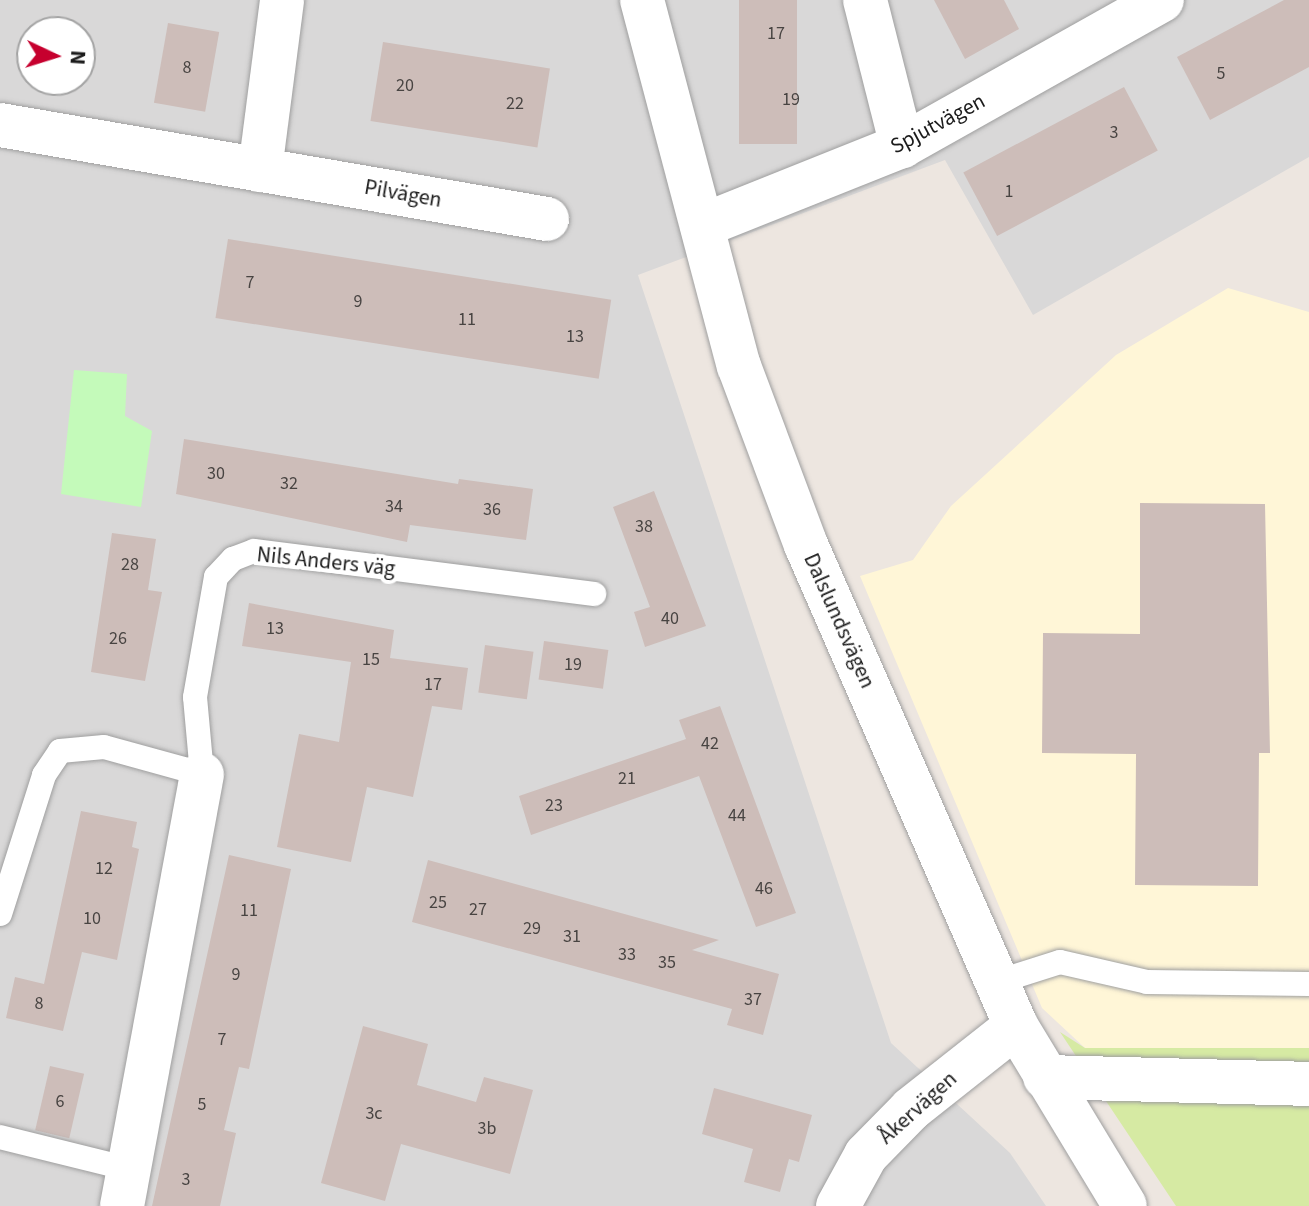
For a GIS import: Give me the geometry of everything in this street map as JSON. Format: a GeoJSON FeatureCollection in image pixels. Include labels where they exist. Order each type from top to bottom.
{"type":"FeatureCollection","features":[{"type":"Feature","properties":{"kind":"street"},"geometry":{"type":"LineString","coordinates":[[260,170],[282,0]]}},
{"type":"Feature","properties":{"kind":"street","name":"Dalslundsvägen"},"geometry":{"type":"LineString","coordinates":[[642,0],[739,366],[806,545],[1016,1026],[1125,1206]]}},
{"type":"Feature","properties":{"kind":"street"},"geometry":{"type":"LineString","coordinates":[[865,0],[902,146]]}},
{"type":"Feature","properties":{"kind":"street","name":"Spjutvägen"},"geometry":{"type":"LineString","coordinates":[[704,225],[902,146],[1162,0]]}},
{"type":"Feature","properties":{"kind":"street","name":"Pilvägen"},"geometry":{"type":"LineString","coordinates":[[0,125],[547,219]]}},
{"type":"Feature","properties":{"kind":"street","name":"Nils Anders väg"},"geometry":{"type":"LineString","coordinates":[[126,1188],[202,774]]}},
{"type":"Feature","properties":{"kind":"street","name":"Åkervägen"},"geometry":{"type":"LineString","coordinates":[[838,1206],[866,1155],[911,1109],[1016,1026]]}},
{"type":"Feature","properties":{"kind":"street"},"geometry":{"type":"LineString","coordinates":[[1045,1077],[1309,1084]]}},
{"type":"Feature","properties":{"kind":"lane","name":"Nils Anders väg"},"geometry":{"type":"LineString","coordinates":[[202,774],[195,697],[216,577],[233,559],[254,551],[594,594]]}},
{"type":"Feature","properties":{"kind":"lane"},"geometry":{"type":"LineString","coordinates":[[0,914],[44,775],[60,751],[104,747],[202,774]]}},
{"type":"Feature","properties":{"kind":"lane"},"geometry":{"type":"LineString","coordinates":[[997,982],[1060,962],[1147,982],[1309,984]]}},
{"type":"Feature","properties":{"kind":"lane","name":"Nils Anders väg"},"geometry":{"type":"LineString","coordinates":[[0,1137],[126,1188]]}},
{"type":"Feature","properties":{"kind":"shaded area"},"geometry":{"type":"Polygon","coordinates":[[[0,0],[1309,0],[1309,157],[1033,315],[945,160],[638,275],[891,1043],[1010,1153],[1046,1206],[0,1206],[0,0]]]}},
{"type":"Feature","properties":{"kind":"shaded area"},"geometry":{"type":"Polygon","coordinates":[[[1228,288],[1309,312],[1309,1048],[1085,1048],[1042,1008],[860,576],[913,560],[951,506],[1116,355],[1228,288]]]}},
{"type":"Feature","properties":{"kind":"green space"},"geometry":{"type":"Polygon","coordinates":[[[74,370],[127,374],[125,416],[152,431],[141,507],[61,494],[74,370]]]}},
{"type":"Feature","properties":{"kind":"green space"},"geometry":{"type":"Polygon","coordinates":[[[1060,1032],[1085,1048],[1309,1048],[1309,1206],[1176,1206],[1060,1032]]]}},
{"type":"Feature","properties":{"kind":"building"},"geometry":{"type":"Polygon","coordinates":[[[739,0],[797,0],[797,144],[739,144],[739,0]]]}},
{"type":"Feature","properties":{"kind":"building"},"geometry":{"type":"Polygon","coordinates":[[[934,0],[1004,0],[1019,29],[965,59],[934,0]]]}},
{"type":"Feature","properties":{"kind":"building"},"geometry":{"type":"Polygon","coordinates":[[[1284,0],[1309,0],[1309,67],[1210,120],[1177,57],[1284,0]]]}},
{"type":"Feature","properties":{"kind":"building"},"geometry":{"type":"Polygon","coordinates":[[[168,23],[219,32],[205,112],[154,103],[168,23]]]}},
{"type":"Feature","properties":{"kind":"building"},"geometry":{"type":"Polygon","coordinates":[[[383,42],[550,68],[537,147],[370,121],[383,42]]]}},
{"type":"Feature","properties":{"kind":"building"},"geometry":{"type":"Polygon","coordinates":[[[1124,87],[1158,151],[997,236],[963,172],[1124,87]]]}},
{"type":"Feature","properties":{"kind":"building"},"geometry":{"type":"Polygon","coordinates":[[[228,239],[611,300],[599,379],[215,318],[228,239]]]}},
{"type":"Feature","properties":{"kind":"building"},"geometry":{"type":"Polygon","coordinates":[[[184,439],[458,484],[459,479],[533,489],[526,540],[410,525],[407,542],[176,494],[184,439]]]}},
{"type":"Feature","properties":{"kind":"building"},"geometry":{"type":"Polygon","coordinates":[[[654,491],[706,626],[645,647],[634,612],[650,607],[613,507],[654,491]]]}},
{"type":"Feature","properties":{"kind":"building"},"geometry":{"type":"Polygon","coordinates":[[[1140,503],[1265,504],[1270,753],[1259,753],[1258,886],[1135,885],[1136,754],[1042,753],[1043,633],[1140,634],[1140,503]]]}},
{"type":"Feature","properties":{"kind":"building"},"geometry":{"type":"Polygon","coordinates":[[[112,533],[156,539],[148,590],[162,592],[145,681],[91,672],[112,533]]]}},
{"type":"Feature","properties":{"kind":"building"},"geometry":{"type":"Polygon","coordinates":[[[249,603],[394,630],[390,658],[468,668],[462,710],[432,706],[413,797],[367,787],[351,862],[277,847],[299,734],[339,742],[351,662],[242,646],[249,603]]]}},
{"type":"Feature","properties":{"kind":"building"},"geometry":{"type":"Polygon","coordinates":[[[544,641],[608,650],[603,689],[539,680],[544,641]]]}},
{"type":"Feature","properties":{"kind":"building"},"geometry":{"type":"Polygon","coordinates":[[[485,645],[534,652],[527,699],[478,693],[485,645]]]}},
{"type":"Feature","properties":{"kind":"building"},"geometry":{"type":"Polygon","coordinates":[[[720,706],[796,913],[756,927],[699,776],[531,835],[519,796],[686,739],[679,720],[720,706]]]}},
{"type":"Feature","properties":{"kind":"building"},"geometry":{"type":"Polygon","coordinates":[[[81,811],[137,822],[132,847],[139,849],[117,960],[82,952],[63,1031],[6,1018],[15,977],[44,984],[81,811]]]}},
{"type":"Feature","properties":{"kind":"building"},"geometry":{"type":"Polygon","coordinates":[[[229,855],[291,869],[249,1069],[239,1067],[224,1130],[236,1133],[220,1206],[152,1206],[229,855]]]}},
{"type":"Feature","properties":{"kind":"building"},"geometry":{"type":"Polygon","coordinates":[[[428,860],[719,940],[692,950],[779,974],[763,1035],[727,1025],[732,1009],[412,922],[428,860]]]}},
{"type":"Feature","properties":{"kind":"building"},"geometry":{"type":"Polygon","coordinates":[[[363,1026],[428,1044],[417,1085],[476,1102],[484,1077],[533,1090],[510,1174],[401,1144],[385,1201],[321,1183],[363,1026]]]}},
{"type":"Feature","properties":{"kind":"building"},"geometry":{"type":"Polygon","coordinates":[[[50,1066],[84,1074],[69,1138],[35,1130],[50,1066]]]}},
{"type":"Feature","properties":{"kind":"building"},"geometry":{"type":"Polygon","coordinates":[[[714,1088],[812,1115],[799,1162],[789,1159],[780,1192],[744,1182],[753,1149],[702,1134],[714,1088]]]}}]}
